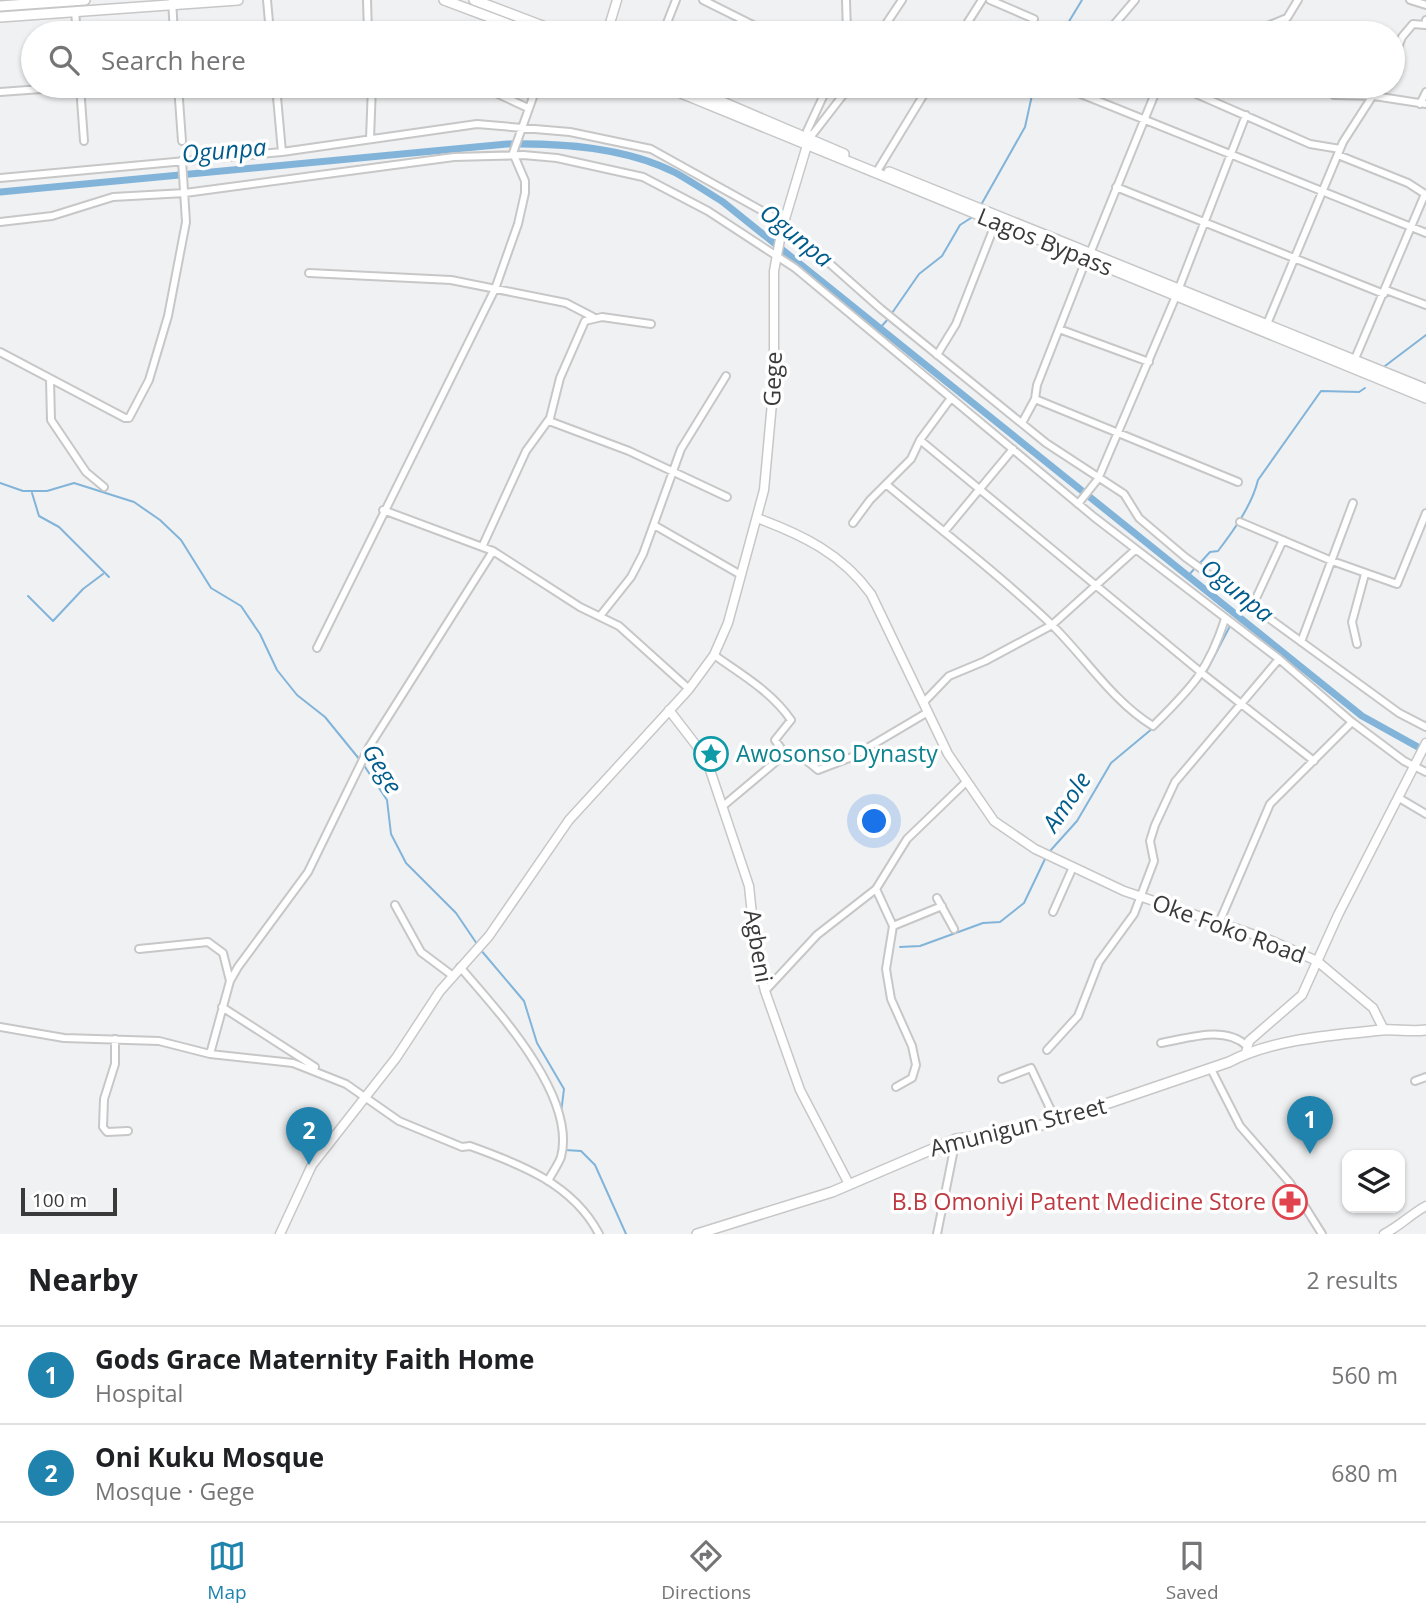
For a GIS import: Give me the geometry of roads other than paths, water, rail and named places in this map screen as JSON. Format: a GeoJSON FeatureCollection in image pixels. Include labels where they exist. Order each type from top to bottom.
{"type":"FeatureCollection","features":[{"type":"Feature","properties":{"kind":"main road"},"geometry":{"type":"LineString","coordinates":[[0,6],[85,0]]}},
{"type":"Feature","properties":{"kind":"main road"},"geometry":{"type":"LineString","coordinates":[[0,17],[238,0]]}},
{"type":"Feature","properties":{"kind":"main road"},"geometry":{"type":"LineString","coordinates":[[444,0],[500,21]]}},
{"type":"Feature","properties":{"kind":"main road"},"geometry":{"type":"LineString","coordinates":[[474,0],[496,4],[534,21]]}},
{"type":"Feature","properties":{"kind":"main road","name":"Lagos Bypass"},"geometry":{"type":"LineString","coordinates":[[696,98],[878,168],[1426,398]]}},
{"type":"Feature","properties":{"kind":"main road","name":"Lagos Bypass"},"geometry":{"type":"LineString","coordinates":[[712,98],[996,222],[1088,255]]}},
{"type":"Feature","properties":{"kind":"main road","name":"Lagos Bypass"},"geometry":{"type":"LineString","coordinates":[[1178,292],[1267,324],[1426,389]]}},
{"type":"Feature","properties":{"kind":"main road","name":"Amunigun Street"},"geometry":{"type":"LineString","coordinates":[[697,1234],[849,1184],[956,1139],[1011,1133],[1056,1121],[1210,1069],[1247,1049],[1314,1037],[1338,1037],[1384,1030],[1426,1030]]}},
{"type":"Feature","properties":{"kind":"street"},"geometry":{"type":"LineString","coordinates":[[267,0],[269,21]]}},
{"type":"Feature","properties":{"kind":"street"},"geometry":{"type":"LineString","coordinates":[[367,0],[368,21]]}},
{"type":"Feature","properties":{"kind":"street"},"geometry":{"type":"LineString","coordinates":[[611,21],[617,0]]}},
{"type":"Feature","properties":{"kind":"street"},"geometry":{"type":"LineString","coordinates":[[668,21],[676,0]]}},
{"type":"Feature","properties":{"kind":"street"},"geometry":{"type":"LineString","coordinates":[[703,0],[745,21]]}},
{"type":"Feature","properties":{"kind":"street"},"geometry":{"type":"LineString","coordinates":[[846,0],[847,21]]}},
{"type":"Feature","properties":{"kind":"street"},"geometry":{"type":"LineString","coordinates":[[888,21],[902,0]]}},
{"type":"Feature","properties":{"kind":"street"},"geometry":{"type":"LineString","coordinates":[[969,21],[982,0]]}},
{"type":"Feature","properties":{"kind":"street"},"geometry":{"type":"LineString","coordinates":[[990,0],[1034,19]]}},
{"type":"Feature","properties":{"kind":"street"},"geometry":{"type":"LineString","coordinates":[[1117,21],[1135,0]]}},
{"type":"Feature","properties":{"kind":"street"},"geometry":{"type":"LineString","coordinates":[[1280,21],[1287,18],[1298,0]]}},
{"type":"Feature","properties":{"kind":"street"},"geometry":{"type":"LineString","coordinates":[[1410,0],[1426,5]]}},
{"type":"Feature","properties":{"kind":"street"},"geometry":{"type":"LineString","coordinates":[[172,3],[173,21]]}},
{"type":"Feature","properties":{"kind":"street"},"geometry":{"type":"LineString","coordinates":[[75,12],[76,21]]}},
{"type":"Feature","properties":{"kind":"street"},"geometry":{"type":"LineString","coordinates":[[1405,33],[1413,24],[1425,25],[1426,20]]}},
{"type":"Feature","properties":{"kind":"street"},"geometry":{"type":"LineString","coordinates":[[0,92],[21,90]]}},
{"type":"Feature","properties":{"kind":"street"},"geometry":{"type":"LineString","coordinates":[[1386,98],[1423,104],[1426,92]]}},
{"type":"Feature","properties":{"kind":"street"},"geometry":{"type":"LineString","coordinates":[[82,98],[84,141]]}},
{"type":"Feature","properties":{"kind":"street"},"geometry":{"type":"LineString","coordinates":[[179,98],[182,141]]}},
{"type":"Feature","properties":{"kind":"street"},"geometry":{"type":"LineString","coordinates":[[276,98],[282,152]]}},
{"type":"Feature","properties":{"kind":"street"},"geometry":{"type":"LineString","coordinates":[[370,139],[372,98]]}},
{"type":"Feature","properties":{"kind":"street"},"geometry":{"type":"LineString","coordinates":[[507,98],[528,108]]}},
{"type":"Feature","properties":{"kind":"street"},"geometry":{"type":"LineString","coordinates":[[317,648],[383,510],[495,289],[525,193],[525,181],[513,154],[532,98]]}},
{"type":"Feature","properties":{"kind":"street"},"geometry":{"type":"LineString","coordinates":[[809,141],[807,131],[822,98]]}},
{"type":"Feature","properties":{"kind":"street"},"geometry":{"type":"LineString","coordinates":[[809,141],[841,98]]}},
{"type":"Feature","properties":{"kind":"street"},"geometry":{"type":"LineString","coordinates":[[878,168],[922,98]]}},
{"type":"Feature","properties":{"kind":"street"},"geometry":{"type":"LineString","coordinates":[[1091,98],[1426,233]]}},
{"type":"Feature","properties":{"kind":"street"},"geometry":{"type":"LineString","coordinates":[[1022,423],[1035,399],[1037,385],[1153,98]]}},
{"type":"Feature","properties":{"kind":"street"},"geometry":{"type":"LineString","coordinates":[[1205,98],[1310,144],[1339,152],[1423,191],[1425,198],[1354,360]]}},
{"type":"Feature","properties":{"kind":"street"},"geometry":{"type":"LineString","coordinates":[[1267,324],[1339,152],[1373,98]]}},
{"type":"Feature","properties":{"kind":"street"},"geometry":{"type":"LineString","coordinates":[[1080,503],[1097,481],[1119,432],[1178,292],[1246,116]]}},
{"type":"Feature","properties":{"kind":"street"},"geometry":{"type":"LineString","coordinates":[[0,178],[282,152],[477,124],[521,130],[570,132],[651,149],[783,226],[1022,423],[1097,481],[1124,494],[1139,518],[1252,607],[1399,713],[1426,727]]}},
{"type":"Feature","properties":{"kind":"street","name":"Gege"},"geometry":{"type":"LineString","coordinates":[[280,1234],[312,1165],[367,1097],[453,976],[488,936],[569,820],[689,689],[714,655],[728,623],[766,478],[771,429],[776,252],[809,141]]}},
{"type":"Feature","properties":{"kind":"street"},"geometry":{"type":"LineString","coordinates":[[0,222],[52,216],[113,197],[185,192],[454,157],[513,154],[593,164],[643,177],[708,211],[776,252],[1135,550],[1279,659],[1352,722],[1426,772]]}},
{"type":"Feature","properties":{"kind":"street"},"geometry":{"type":"LineString","coordinates":[[0,352],[125,418],[131,416],[149,380],[168,316],[186,222],[182,160]]}},
{"type":"Feature","properties":{"kind":"street"},"geometry":{"type":"LineString","coordinates":[[1116,187],[1294,258],[1426,305]]}},
{"type":"Feature","properties":{"kind":"street"},"geometry":{"type":"LineString","coordinates":[[937,355],[956,324],[996,222]]}},
{"type":"Feature","properties":{"kind":"street"},"geometry":{"type":"LineString","coordinates":[[309,273],[451,281],[566,303],[593,317],[651,324]]}},
{"type":"Feature","properties":{"kind":"street"},"geometry":{"type":"LineString","coordinates":[[483,545],[526,451],[549,421],[560,378],[579,329],[593,317]]}},
{"type":"Feature","properties":{"kind":"street"},"geometry":{"type":"LineString","coordinates":[[1059,329],[1149,362]]}},
{"type":"Feature","properties":{"kind":"street"},"geometry":{"type":"LineString","coordinates":[[600,616],[631,577],[689,432],[726,376]]}},
{"type":"Feature","properties":{"kind":"street"},"geometry":{"type":"LineString","coordinates":[[50,379],[51,420],[86,472],[104,487]]}},
{"type":"Feature","properties":{"kind":"street"},"geometry":{"type":"LineString","coordinates":[[853,523],[870,500],[911,459],[920,440],[951,398]]}},
{"type":"Feature","properties":{"kind":"street"},"geometry":{"type":"LineString","coordinates":[[1035,399],[1238,482]]}},
{"type":"Feature","properties":{"kind":"street"},"geometry":{"type":"LineString","coordinates":[[549,421],[629,451],[672,474],[727,497]]}},
{"type":"Feature","properties":{"kind":"street"},"geometry":{"type":"LineString","coordinates":[[920,440],[1098,584],[1203,674],[1314,761]]}},
{"type":"Feature","properties":{"kind":"street"},"geometry":{"type":"LineString","coordinates":[[944,532],[1013,449]]}},
{"type":"Feature","properties":{"kind":"street"},"geometry":{"type":"LineString","coordinates":[[887,485],[1052,625],[1131,710],[1153,726],[1203,674],[1225,619]]}},
{"type":"Feature","properties":{"kind":"street"},"geometry":{"type":"LineString","coordinates":[[1301,642],[1353,503]]}},
{"type":"Feature","properties":{"kind":"street"},"geometry":{"type":"LineString","coordinates":[[383,510],[494,551],[580,607],[600,616],[642,643],[689,689]]}},
{"type":"Feature","properties":{"kind":"street"},"geometry":{"type":"LineString","coordinates":[[1240,522],[1332,561],[1397,584],[1426,513]]}},
{"type":"Feature","properties":{"kind":"street","name":"Oke Foko Road"},"geometry":{"type":"LineString","coordinates":[[757,518],[822,546],[861,579],[965,783],[994,821],[1048,855],[1141,898],[1270,940],[1317,961],[1373,1008],[1384,1030]]}},
{"type":"Feature","properties":{"kind":"street"},"geometry":{"type":"LineString","coordinates":[[654,525],[741,575]]}},
{"type":"Feature","properties":{"kind":"street"},"geometry":{"type":"LineString","coordinates":[[1252,607],[1283,540]]}},
{"type":"Feature","properties":{"kind":"street"},"geometry":{"type":"LineString","coordinates":[[923,702],[949,676],[985,662],[1052,625],[1135,550]]}},
{"type":"Feature","properties":{"kind":"street"},"geometry":{"type":"LineString","coordinates":[[210,1054],[230,981],[308,872],[332,828],[369,747],[494,551]]}},
{"type":"Feature","properties":{"kind":"street"},"geometry":{"type":"LineString","coordinates":[[1357,643],[1352,622],[1366,574]]}},
{"type":"Feature","properties":{"kind":"street"},"geometry":{"type":"LineString","coordinates":[[714,655],[763,691],[786,713],[790,720],[775,740],[786,754]]}},
{"type":"Feature","properties":{"kind":"street"},"geometry":{"type":"LineString","coordinates":[[1047,1050],[1078,1016],[1099,962],[1134,914],[1154,861],[1150,841],[1164,802],[1189,763],[1279,659]]}},
{"type":"Feature","properties":{"kind":"street","name":"Agbeni"},"geometry":{"type":"LineString","coordinates":[[669,710],[706,758],[749,886],[752,927],[765,991],[800,1090],[849,1184]]}},
{"type":"Feature","properties":{"kind":"street"},"geometry":{"type":"LineString","coordinates":[[723,806],[786,754],[800,755],[823,771],[929,712]]}},
{"type":"Feature","properties":{"kind":"street"},"geometry":{"type":"LineString","coordinates":[[1219,923],[1270,804],[1352,722]]}},
{"type":"Feature","properties":{"kind":"street"},"geometry":{"type":"LineString","coordinates":[[1161,1043],[1223,1035],[1239,1037],[1247,1049],[1267,1023],[1302,995],[1426,743]]}},
{"type":"Feature","properties":{"kind":"street"},"geometry":{"type":"LineString","coordinates":[[765,991],[817,935],[876,889],[907,839],[965,783]]}},
{"type":"Feature","properties":{"kind":"street"},"geometry":{"type":"LineString","coordinates":[[1399,798],[1426,814]]}},
{"type":"Feature","properties":{"kind":"street"},"geometry":{"type":"LineString","coordinates":[[1054,912],[1073,867]]}},
{"type":"Feature","properties":{"kind":"street"},"geometry":{"type":"LineString","coordinates":[[876,889],[892,926],[886,969],[891,999],[912,1046],[916,1065],[912,1078],[895,1087]]}},
{"type":"Feature","properties":{"kind":"street"},"geometry":{"type":"LineString","coordinates":[[937,898],[954,929]]}},
{"type":"Feature","properties":{"kind":"street"},"geometry":{"type":"LineString","coordinates":[[395,905],[421,952],[453,976]]}},
{"type":"Feature","properties":{"kind":"street"},"geometry":{"type":"LineString","coordinates":[[892,926],[942,906]]}},
{"type":"Feature","properties":{"kind":"street"},"geometry":{"type":"LineString","coordinates":[[139,949],[208,942],[223,954],[230,981]]}},
{"type":"Feature","properties":{"kind":"street"},"geometry":{"type":"LineString","coordinates":[[460,967],[518,1040],[554,1099],[562,1148],[548,1181]]}},
{"type":"Feature","properties":{"kind":"street"},"geometry":{"type":"LineString","coordinates":[[222,1007],[323,1073],[367,1097],[399,1121],[461,1147],[470,1146],[511,1160],[548,1181],[581,1207],[599,1234]]}},
{"type":"Feature","properties":{"kind":"street"},"geometry":{"type":"LineString","coordinates":[[0,1027],[64,1038],[159,1041],[210,1054],[293,1063],[323,1073]]}},
{"type":"Feature","properties":{"kind":"street"},"geometry":{"type":"LineString","coordinates":[[115,1039],[115,1064],[104,1099],[103,1127],[107,1132],[128,1130]]}},
{"type":"Feature","properties":{"kind":"street"},"geometry":{"type":"LineString","coordinates":[[1002,1079],[1031,1068],[1056,1121]]}},
{"type":"Feature","properties":{"kind":"street"},"geometry":{"type":"LineString","coordinates":[[1210,1069],[1240,1126],[1290,1183],[1322,1234]]}},
{"type":"Feature","properties":{"kind":"street"},"geometry":{"type":"LineString","coordinates":[[1415,1081],[1426,1077]]}},
{"type":"Feature","properties":{"kind":"street"},"geometry":{"type":"LineString","coordinates":[[937,1234],[956,1139]]}},
{"type":"Feature","properties":{"kind":"street"},"geometry":{"type":"LineString","coordinates":[[1384,1234],[1398,1228],[1410,1215],[1426,1206]]}},
{"type":"Feature","properties":{"kind":"waterway"},"geometry":{"type":"LineString","coordinates":[[1069,21],[1082,0]]}},
{"type":"Feature","properties":{"kind":"waterway"},"geometry":{"type":"LineString","coordinates":[[981,205],[1025,127],[1031,98]]}},
{"type":"Feature","properties":{"kind":"waterway","name":"Ogunpa"},"geometry":{"type":"LineString","coordinates":[[0,192],[507,144],[593,148],[657,164],[723,202],[1362,716],[1425,751]]}},
{"type":"Feature","properties":{"kind":"waterway"},"geometry":{"type":"LineString","coordinates":[[892,313],[919,274],[942,256],[960,225],[974,216]]}},
{"type":"Feature","properties":{"kind":"waterway"},"geometry":{"type":"LineString","coordinates":[[880,328],[889,318]]}},
{"type":"Feature","properties":{"kind":"waterway"},"geometry":{"type":"LineString","coordinates":[[1385,366],[1426,335]]}},
{"type":"Feature","properties":{"kind":"waterway"},"geometry":{"type":"LineString","coordinates":[[1199,564],[1210,552],[1218,551],[1230,535],[1247,508],[1258,480],[1321,391],[1359,392],[1365,388]]}},
{"type":"Feature","properties":{"kind":"waterway","name":"Gege"},"geometry":{"type":"LineString","coordinates":[[0,483],[23,491],[47,491],[74,483],[134,502],[160,520],[181,540],[211,588],[241,606],[260,634],[277,670],[297,695],[325,717],[360,760]]}},
{"type":"Feature","properties":{"kind":"waterway"},"geometry":{"type":"LineString","coordinates":[[32,493],[39,516],[59,527],[109,577]]}},
{"type":"Feature","properties":{"kind":"waterway"},"geometry":{"type":"LineString","coordinates":[[1188,576],[1195,568]]}},
{"type":"Feature","properties":{"kind":"waterway"},"geometry":{"type":"LineString","coordinates":[[28,596],[53,621],[83,589],[103,574]]}},
{"type":"Feature","properties":{"kind":"waterway","name":"Amole"},"geometry":{"type":"LineString","coordinates":[[1205,674],[1230,626]]}},
{"type":"Feature","properties":{"kind":"waterway","name":"Amole"},"geometry":{"type":"LineString","coordinates":[[1166,718],[1202,678]]}},
{"type":"Feature","properties":{"kind":"waterway","name":"Amole"},"geometry":{"type":"LineString","coordinates":[[1050,851],[1077,821],[1111,763],[1153,728]]}},
{"type":"Feature","properties":{"kind":"waterway","name":"Gege"},"geometry":{"type":"LineString","coordinates":[[363,764],[387,800],[391,834],[406,863],[456,913],[477,944]]}},
{"type":"Feature","properties":{"kind":"waterway","name":"Amole"},"geometry":{"type":"LineString","coordinates":[[900,947],[920,946],[983,923],[1000,922],[1024,903],[1045,859]]}},
{"type":"Feature","properties":{"kind":"waterway","name":"Gege"},"geometry":{"type":"LineString","coordinates":[[480,949],[524,1001],[537,1043],[564,1089],[561,1113]]}},
{"type":"Feature","properties":{"kind":"waterway","name":"Gege"},"geometry":{"type":"LineString","coordinates":[[565,1147],[565,1150],[581,1151],[595,1165],[626,1234]]}},
{"type":"Feature","properties":{"kind":"place","name":"Awosonso Dynasty"},"geometry":{"type":"Point","coordinates":[711,754]}},
{"type":"Feature","properties":{"kind":"place","name":"Gods Grace Maternity Faith Home"},"geometry":{"type":"Point","coordinates":[1310,1154]}},
{"type":"Feature","properties":{"kind":"place","name":"Oni Kuku Mosque"},"geometry":{"type":"Point","coordinates":[309,1165]}},
{"type":"Feature","properties":{"kind":"place","name":"B.B Omoniyi Patent Medicine Store"},"geometry":{"type":"Point","coordinates":[1290,1202]}}]}
